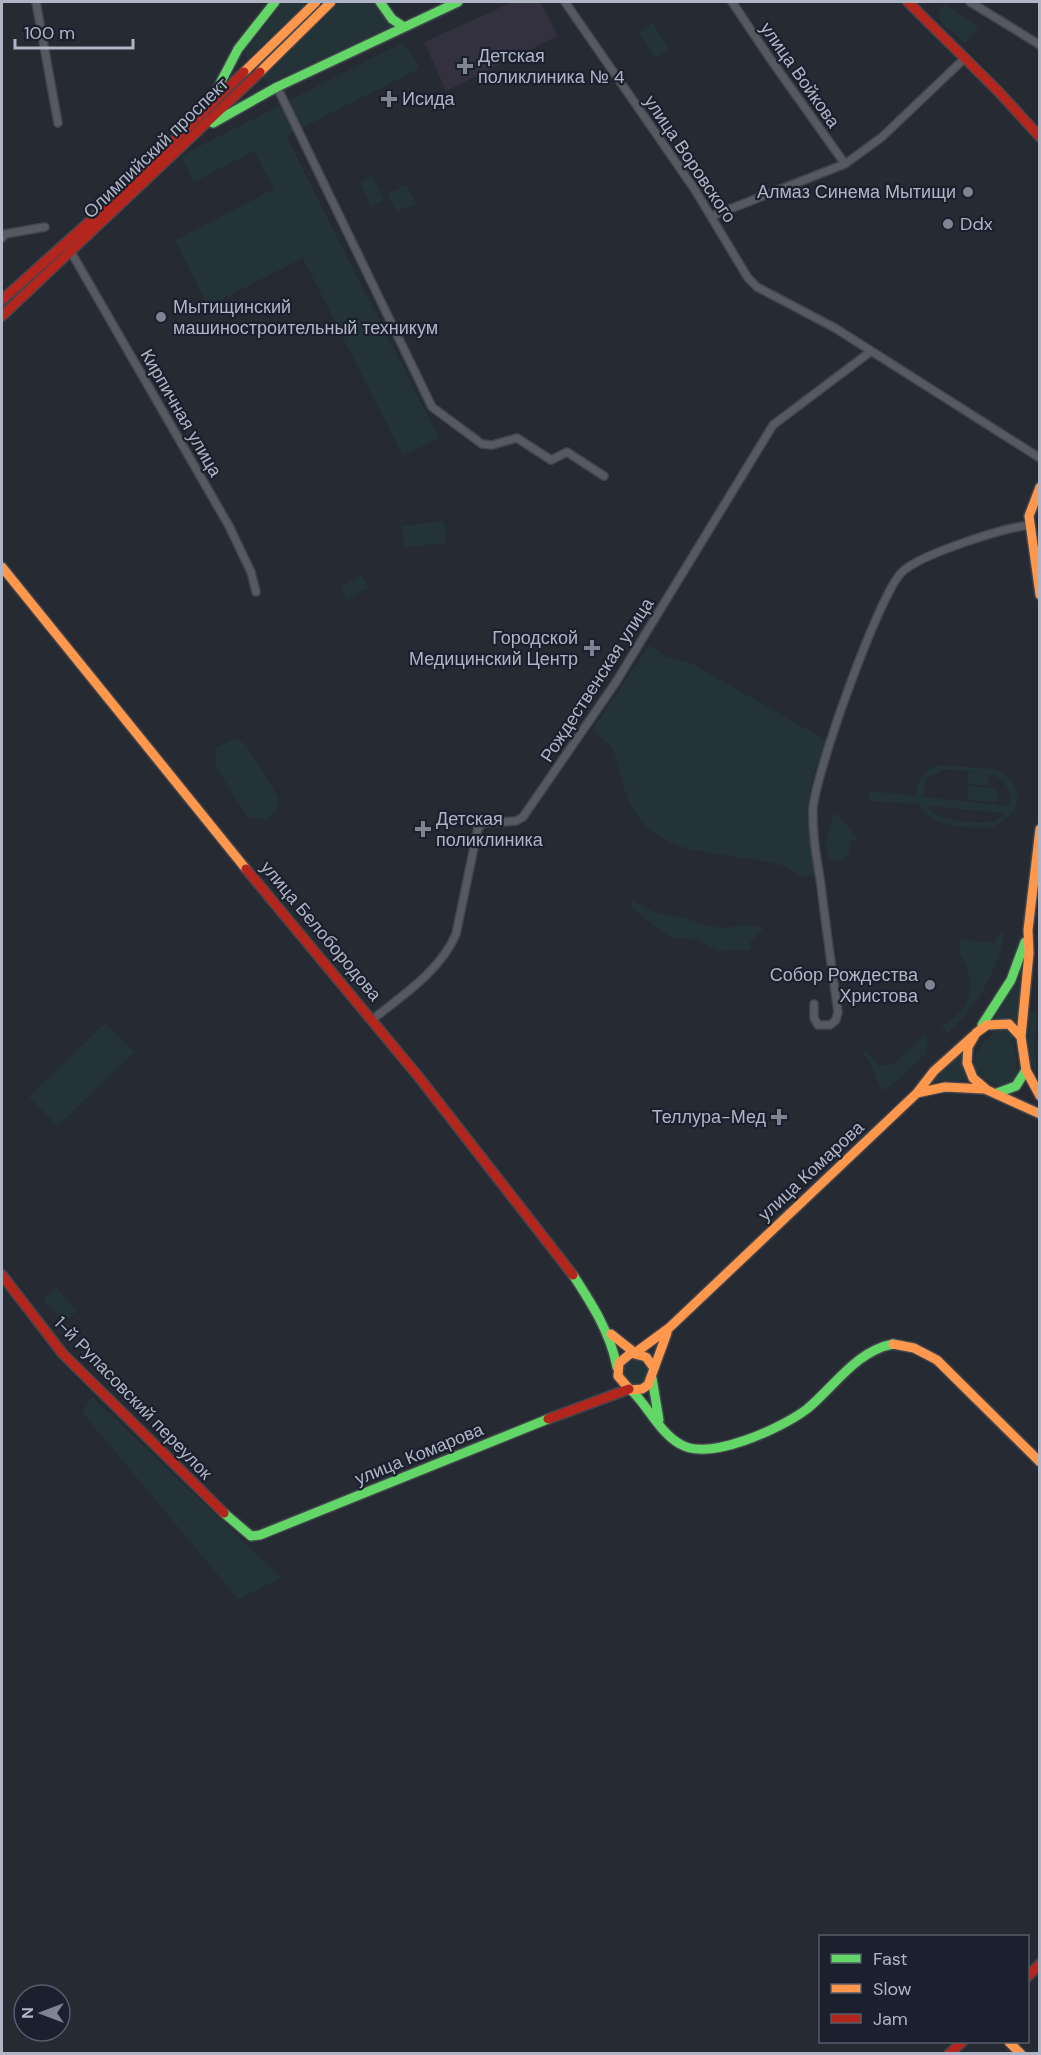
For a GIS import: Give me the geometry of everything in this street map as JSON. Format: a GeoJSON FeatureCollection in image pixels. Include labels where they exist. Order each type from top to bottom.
{"type":"FeatureCollection","features":[{"type":"Feature","properties":{"kind":"street"},"geometry":{"type":"LineString","coordinates":[[36,2],[58,123]]}},
{"type":"Feature","properties":{"kind":"street"},"geometry":{"type":"LineString","coordinates":[[210,103],[238,49],[275,2]]}},
{"type":"Feature","properties":{"kind":"street","name":"Олимпийский проспект"},"geometry":{"type":"LineString","coordinates":[[2,300],[110,202],[316,2]]}},
{"type":"Feature","properties":{"kind":"street","name":"Олимпийский проспект"},"geometry":{"type":"LineString","coordinates":[[2,315],[203,128],[332,2]]}},
{"type":"Feature","properties":{"kind":"street"},"geometry":{"type":"LineString","coordinates":[[380,2],[392,19],[404,27]]}},
{"type":"Feature","properties":{"kind":"street"},"geometry":{"type":"LineString","coordinates":[[203,128],[277,87],[458,2]]}},
{"type":"Feature","properties":{"kind":"street","name":"улица Воровского"},"geometry":{"type":"LineString","coordinates":[[565,2],[712,216],[748,279],[775,297],[835,328],[1040,458]]}},
{"type":"Feature","properties":{"kind":"street","name":"улица Войкова"},"geometry":{"type":"LineString","coordinates":[[732,2],[845,164]]}},
{"type":"Feature","properties":{"kind":"street"},"geometry":{"type":"LineString","coordinates":[[908,2],[1040,137]]}},
{"type":"Feature","properties":{"kind":"street"},"geometry":{"type":"LineString","coordinates":[[970,2],[1040,45]]}},
{"type":"Feature","properties":{"kind":"street"},"geometry":{"type":"LineString","coordinates":[[712,216],[845,164],[882,137],[965,58]]}},
{"type":"Feature","properties":{"kind":"street"},"geometry":{"type":"LineString","coordinates":[[277,87],[432,407],[482,444],[492,445],[517,438],[551,460],[567,452],[604,476]]}},
{"type":"Feature","properties":{"kind":"street"},"geometry":{"type":"LineString","coordinates":[[2,238],[5,234],[45,227]]}},
{"type":"Feature","properties":{"kind":"street","name":"Кирпичная улица"},"geometry":{"type":"LineString","coordinates":[[71,252],[229,526],[251,572],[256,592]]}},
{"type":"Feature","properties":{"kind":"street","name":"Рождественская улица"},"geometry":{"type":"LineString","coordinates":[[373,1019],[432,969],[450,946],[461,912],[478,828],[483,823],[516,821],[523,818],[606,699],[773,425],[870,352]]}},
{"type":"Feature","properties":{"kind":"street"},"geometry":{"type":"LineString","coordinates":[[1040,487],[1031,506],[1030,525],[1040,595]]}},
{"type":"Feature","properties":{"kind":"street"},"geometry":{"type":"LineString","coordinates":[[814,1004],[814,1018],[818,1025],[830,1025],[836,1020],[838,1012],[815,841],[814,797],[852,682],[885,598],[901,573],[921,560],[1004,530],[1030,525]]}},
{"type":"Feature","properties":{"kind":"street","name":"улица Белобородова"},"geometry":{"type":"LineString","coordinates":[[2,567],[168,775],[373,1019],[544,1235],[604,1325],[616,1352],[617,1370]]}},
{"type":"Feature","properties":{"kind":"street"},"geometry":{"type":"LineString","coordinates":[[1040,829],[1028,931],[1029,953],[1021,1037],[1026,1070],[1040,1096]]}},
{"type":"Feature","properties":{"kind":"street"},"geometry":{"type":"LineString","coordinates":[[984,1089],[972,1076],[967,1053],[973,1036],[1014,973],[1028,931]]}},
{"type":"Feature","properties":{"kind":"street"},"geometry":{"type":"LineString","coordinates":[[981,1027],[995,1022],[1009,1024],[1021,1037]]}},
{"type":"Feature","properties":{"kind":"street","name":"улица Комарова"},"geometry":{"type":"LineString","coordinates":[[635,1353],[669,1328],[917,1093],[934,1071],[973,1036]]}},
{"type":"Feature","properties":{"kind":"street"},"geometry":{"type":"LineString","coordinates":[[996,1093],[1014,1088],[1023,1079],[1026,1070]]}},
{"type":"Feature","properties":{"kind":"street"},"geometry":{"type":"LineString","coordinates":[[917,1093],[938,1087],[984,1089],[1040,1114]]}},
{"type":"Feature","properties":{"kind":"street","name":"1-й Рупасовский переулок"},"geometry":{"type":"LineString","coordinates":[[2,1275],[63,1354],[244,1533],[251,1536]]}},
{"type":"Feature","properties":{"kind":"street","name":"улица Белобородова"},"geometry":{"type":"LineString","coordinates":[[604,1325],[625,1347],[635,1353]]}},
{"type":"Feature","properties":{"kind":"street","name":"улица Комарова"},"geometry":{"type":"LineString","coordinates":[[653,1373],[660,1346],[669,1328]]}},
{"type":"Feature","properties":{"kind":"street"},"geometry":{"type":"LineString","coordinates":[[660,1425],[653,1373],[646,1356],[635,1353],[622,1358],[617,1370],[620,1383],[630,1390],[670,1437],[692,1450],[705,1451],[795,1416],[811,1406],[869,1351],[884,1344],[898,1343],[919,1349],[937,1360],[1040,1462]]}},
{"type":"Feature","properties":{"kind":"street","name":"улица Комарова"},"geometry":{"type":"LineString","coordinates":[[598,1399],[610,1389],[617,1370]]}},
{"type":"Feature","properties":{"kind":"street"},"geometry":{"type":"LineString","coordinates":[[630,1390],[644,1388],[653,1373]]}},
{"type":"Feature","properties":{"kind":"street","name":"улица Комарова"},"geometry":{"type":"LineString","coordinates":[[251,1536],[260,1535],[415,1474],[598,1399],[630,1390]]}},
{"type":"Feature","properties":{"kind":"street"},"geometry":{"type":"LineString","coordinates":[[1029,1975],[1040,1964]]}},
{"type":"Feature","properties":{"kind":"street"},"geometry":{"type":"LineString","coordinates":[[949,2054],[961,2043]]}},
{"type":"Feature","properties":{"kind":"street"},"geometry":{"type":"LineString","coordinates":[[1010,2043],[1021,2054]]}},
{"type":"Feature","properties":{"kind":"shaded area"},"geometry":{"type":"Polygon","coordinates":[[[283,2],[308,2],[246,60],[245,51],[283,2]]]}},
{"type":"Feature","properties":{"kind":"shaded area"},"geometry":{"type":"Polygon","coordinates":[[[340,2],[376,2],[386,18],[395,25],[268,83],[262,78],[340,2]]]}},
{"type":"Feature","properties":{"kind":"shaded area","name":"Детская поликлиника № 4"},"geometry":{"type":"Polygon","coordinates":[[[513,2],[540,2],[558,36],[446,91],[424,42],[513,2]]]}},
{"type":"Feature","properties":{"kind":"shaded area"},"geometry":{"type":"Polygon","coordinates":[[[946,4],[979,28],[965,43],[939,20],[940,9],[946,4]]]}},
{"type":"Feature","properties":{"kind":"shaded area"},"geometry":{"type":"Polygon","coordinates":[[[653,23],[669,50],[655,59],[639,32],[653,23]]]}},
{"type":"Feature","properties":{"kind":"shaded area"},"geometry":{"type":"Polygon","coordinates":[[[403,42],[420,68],[286,136],[439,438],[403,456],[303,258],[208,306],[175,240],[274,189],[254,151],[194,182],[181,156],[403,42]]]}},
{"type":"Feature","properties":{"kind":"shaded area"},"geometry":{"type":"Polygon","coordinates":[[[373,176],[384,200],[371,206],[360,182],[373,176]]]}},
{"type":"Feature","properties":{"kind":"shaded area"},"geometry":{"type":"Polygon","coordinates":[[[407,185],[416,204],[396,212],[388,193],[407,185]]]}},
{"type":"Feature","properties":{"kind":"shaded area"},"geometry":{"type":"Polygon","coordinates":[[[444,521],[446,543],[404,547],[402,526],[444,521]]]}},
{"type":"Feature","properties":{"kind":"shaded area"},"geometry":{"type":"Polygon","coordinates":[[[362,575],[369,588],[347,600],[340,587],[362,575]]]}},
{"type":"Feature","properties":{"kind":"shaded area"},"geometry":{"type":"Polygon","coordinates":[[[649,645],[667,657],[689,662],[826,740],[811,784],[808,803],[816,875],[802,877],[778,864],[690,849],[657,835],[643,823],[632,806],[614,753],[606,742],[592,731],[649,645]]]}},
{"type":"Feature","properties":{"kind":"shaded area"},"geometry":{"type":"Polygon","coordinates":[[[233,739],[245,743],[279,798],[276,810],[267,819],[248,818],[215,766],[216,748],[233,739]]]}},
{"type":"Feature","properties":{"kind":"shaded area"},"geometry":{"type":"Polygon","coordinates":[[[934,766],[995,769],[1001,772],[1012,782],[1017,793],[1013,813],[995,827],[963,827],[952,826],[932,818],[919,804],[869,801],[869,791],[916,796],[922,776],[934,766]],[[945,769],[926,779],[923,797],[1009,806],[1010,795],[999,778],[989,774],[988,786],[967,784],[968,773],[981,773],[945,769]],[[926,806],[937,815],[966,822],[992,822],[1004,814],[1004,813],[926,806]]]}},
{"type":"Feature","properties":{"kind":"shaded area"},"geometry":{"type":"Polygon","coordinates":[[[968,786],[998,788],[997,802],[967,800],[968,786]]]}},
{"type":"Feature","properties":{"kind":"shaded area"},"geometry":{"type":"Polygon","coordinates":[[[834,812],[859,839],[850,841],[849,854],[843,860],[837,861],[829,858],[825,845],[834,812]]]}},
{"type":"Feature","properties":{"kind":"shaded area"},"geometry":{"type":"Polygon","coordinates":[[[632,898],[654,912],[706,925],[722,928],[752,925],[763,929],[750,942],[751,949],[719,951],[697,940],[669,937],[632,908],[632,898]]]}},
{"type":"Feature","properties":{"kind":"shaded area"},"geometry":{"type":"Polygon","coordinates":[[[1000,933],[1004,933],[1001,948],[985,988],[948,1033],[941,1025],[960,1012],[969,994],[969,973],[959,953],[960,939],[993,943],[1000,933]]]}},
{"type":"Feature","properties":{"kind":"shaded area"},"geometry":{"type":"Polygon","coordinates":[[[1022,966],[1017,1025],[1007,1019],[995,1019],[1022,966]]]}},
{"type":"Feature","properties":{"kind":"shaded area"},"geometry":{"type":"Polygon","coordinates":[[[1028,1012],[1037,1013],[1034,1046],[1037,1081],[1029,1057],[1028,1012]]]}},
{"type":"Feature","properties":{"kind":"shaded area"},"geometry":{"type":"Polygon","coordinates":[[[105,1023],[134,1052],[58,1126],[29,1097],[105,1023]]]}},
{"type":"Feature","properties":{"kind":"shaded area"},"geometry":{"type":"Polygon","coordinates":[[[1002,1028],[1012,1034],[1018,1077],[1018,1081],[1006,1087],[982,1077],[974,1066],[977,1052],[992,1034],[1002,1028]]]}},
{"type":"Feature","properties":{"kind":"shaded area"},"geometry":{"type":"Polygon","coordinates":[[[924,1035],[927,1035],[927,1053],[891,1086],[882,1091],[868,1058],[861,1053],[867,1051],[879,1065],[893,1065],[924,1035]]]}},
{"type":"Feature","properties":{"kind":"shaded area"},"geometry":{"type":"Polygon","coordinates":[[[962,1052],[963,1069],[969,1080],[932,1082],[962,1052]]]}},
{"type":"Feature","properties":{"kind":"shaded area"},"geometry":{"type":"Polygon","coordinates":[[[56,1287],[77,1311],[64,1323],[43,1299],[56,1287]]]}},
{"type":"Feature","properties":{"kind":"shaded area"},"geometry":{"type":"Polygon","coordinates":[[[635,1358],[645,1362],[649,1372],[645,1382],[635,1386],[625,1382],[621,1372],[625,1362],[635,1358]]]}},
{"type":"Feature","properties":{"kind":"shaded area"},"geometry":{"type":"Polygon","coordinates":[[[92,1397],[282,1578],[238,1599],[82,1412],[92,1397]]]}},
{"type":"Feature","properties":{"kind":"traffic: fast"},"geometry":{"type":"LineString","coordinates":[[213,97],[238,49],[275,2]]}},
{"type":"Feature","properties":{"kind":"traffic: fast"},"geometry":{"type":"LineString","coordinates":[[380,2],[392,19],[404,27]]}},
{"type":"Feature","properties":{"kind":"traffic: fast"},"geometry":{"type":"LineString","coordinates":[[213,123],[277,87],[458,2]]}},
{"type":"Feature","properties":{"kind":"traffic: fast"},"geometry":{"type":"LineString","coordinates":[[982,1025],[1011,980],[1025,942]]}},
{"type":"Feature","properties":{"kind":"traffic: fast"},"geometry":{"type":"LineString","coordinates":[[997,1093],[1016,1086],[1026,1070]]}},
{"type":"Feature","properties":{"kind":"traffic: fast"},"geometry":{"type":"LineString","coordinates":[[573,1275],[605,1330],[617,1367]]}},
{"type":"Feature","properties":{"kind":"traffic: fast"},"geometry":{"type":"LineString","coordinates":[[631,1390],[673,1439],[693,1448],[709,1449],[745,1440],[796,1417],[857,1362],[868,1354],[893,1344]]}},
{"type":"Feature","properties":{"kind":"traffic: fast"},"geometry":{"type":"LineString","coordinates":[[652,1378],[659,1420]]}},
{"type":"Feature","properties":{"kind":"traffic: fast"},"geometry":{"type":"LineString","coordinates":[[224,1513],[251,1536],[260,1535],[548,1419]]}},
{"type":"Feature","properties":{"kind":"traffic: slow"},"geometry":{"type":"LineString","coordinates":[[244,72],[316,2]]}},
{"type":"Feature","properties":{"kind":"traffic: slow"},"geometry":{"type":"LineString","coordinates":[[260,72],[331,2]]}},
{"type":"Feature","properties":{"kind":"traffic: slow"},"geometry":{"type":"LineString","coordinates":[[1040,487],[1029,516],[1040,595]]}},
{"type":"Feature","properties":{"kind":"traffic: slow"},"geometry":{"type":"LineString","coordinates":[[2,567],[246,869]]}},
{"type":"Feature","properties":{"kind":"traffic: slow"},"geometry":{"type":"LineString","coordinates":[[1040,829],[1028,930],[1029,953],[1021,1037],[1026,1070],[1040,1096]]}},
{"type":"Feature","properties":{"kind":"traffic: slow"},"geometry":{"type":"LineString","coordinates":[[1021,1037],[1009,1024],[987,1025],[976,1033],[968,1047],[967,1063],[973,1078],[987,1090],[1040,1114]]}},
{"type":"Feature","properties":{"kind":"traffic: slow"},"geometry":{"type":"LineString","coordinates":[[635,1353],[669,1328],[917,1093],[934,1071],[973,1036]]}},
{"type":"Feature","properties":{"kind":"traffic: slow"},"geometry":{"type":"LineString","coordinates":[[917,1093],[945,1087],[984,1089]]}},
{"type":"Feature","properties":{"kind":"traffic: slow"},"geometry":{"type":"LineString","coordinates":[[654,1368],[646,1357],[631,1353],[619,1363],[618,1376],[630,1390],[642,1389],[648,1385],[667,1333]]}},
{"type":"Feature","properties":{"kind":"traffic: slow"},"geometry":{"type":"LineString","coordinates":[[611,1334],[635,1353]]}},
{"type":"Feature","properties":{"kind":"traffic: slow"},"geometry":{"type":"LineString","coordinates":[[893,1344],[914,1348],[937,1360],[1040,1462]]}},
{"type":"Feature","properties":{"kind":"traffic: slow"},"geometry":{"type":"LineString","coordinates":[[1010,2043],[1021,2054]]}},
{"type":"Feature","properties":{"kind":"traffic: jam"},"geometry":{"type":"LineString","coordinates":[[908,2],[998,91],[1040,137]]}},
{"type":"Feature","properties":{"kind":"traffic: jam"},"geometry":{"type":"LineString","coordinates":[[2,300],[110,203],[244,72]]}},
{"type":"Feature","properties":{"kind":"traffic: jam"},"geometry":{"type":"LineString","coordinates":[[2,316],[260,72]]}},
{"type":"Feature","properties":{"kind":"traffic: jam"},"geometry":{"type":"LineString","coordinates":[[246,869],[418,1076],[573,1275]]}},
{"type":"Feature","properties":{"kind":"traffic: jam"},"geometry":{"type":"LineString","coordinates":[[2,1275],[63,1354],[224,1513]]}},
{"type":"Feature","properties":{"kind":"traffic: jam"},"geometry":{"type":"LineString","coordinates":[[548,1419],[629,1389]]}},
{"type":"Feature","properties":{"kind":"traffic: jam"},"geometry":{"type":"LineString","coordinates":[[1029,1975],[1040,1964]]}},
{"type":"Feature","properties":{"kind":"traffic: jam"},"geometry":{"type":"LineString","coordinates":[[949,2054],[961,2043]]}},
{"type":"Feature","properties":{"kind":"place","name":"Детская поликлиника № 4"},"geometry":{"type":"Point","coordinates":[465,66]}},
{"type":"Feature","properties":{"kind":"place","name":"Исида"},"geometry":{"type":"Point","coordinates":[389,99]}},
{"type":"Feature","properties":{"kind":"place","name":"Алмаз Синема Мытищи"},"geometry":{"type":"Point","coordinates":[968,192]}},
{"type":"Feature","properties":{"kind":"place","name":"Ddx"},"geometry":{"type":"Point","coordinates":[948,224]}},
{"type":"Feature","properties":{"kind":"place","name":"Мытищинский машиностроительный техникум"},"geometry":{"type":"Point","coordinates":[161,317]}},
{"type":"Feature","properties":{"kind":"place","name":"Городской Медицинский Центр"},"geometry":{"type":"Point","coordinates":[592,648]}},
{"type":"Feature","properties":{"kind":"place","name":"Детская поликлиника"},"geometry":{"type":"Point","coordinates":[423,829]}},
{"type":"Feature","properties":{"kind":"place","name":"Собор Рождества Христова"},"geometry":{"type":"Point","coordinates":[930,985]}},
{"type":"Feature","properties":{"kind":"place","name":"Теллура-Мед"},"geometry":{"type":"Point","coordinates":[779,1117]}}]}
